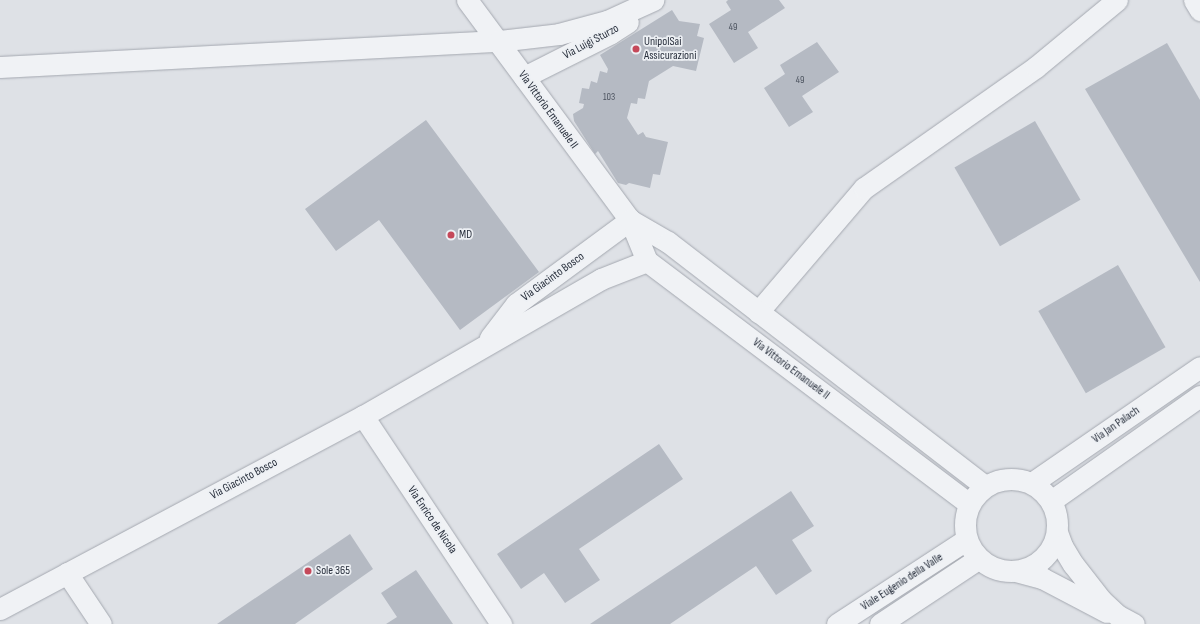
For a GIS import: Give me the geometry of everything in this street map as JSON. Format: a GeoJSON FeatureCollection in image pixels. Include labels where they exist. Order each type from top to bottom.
{"type":"FeatureCollection","features":[{"type":"Feature","properties":{"kind":"street","name":"Via Vittorio Emanuele II"},"geometry":{"type":"LineString","coordinates":[[467,0],[630,220],[647,261],[969,504]]}},
{"type":"Feature","properties":{"kind":"street"},"geometry":{"type":"LineString","coordinates":[[0,67],[498,41],[560,34],[607,21],[653,0]]}},
{"type":"Feature","properties":{"kind":"street","name":"Via Luigi Sturzo"},"geometry":{"type":"LineString","coordinates":[[524,77],[611,33],[633,19],[653,0]]}},
{"type":"Feature","properties":{"kind":"street"},"geometry":{"type":"LineString","coordinates":[[758,312],[864,188],[1036,67],[1117,0]]}},
{"type":"Feature","properties":{"kind":"street"},"geometry":{"type":"LineString","coordinates":[[1194,0],[1200,10]]}},
{"type":"Feature","properties":{"kind":"street","name":"Via Vittorio Emanuele II"},"geometry":{"type":"LineString","coordinates":[[630,220],[668,242],[985,486]]}},
{"type":"Feature","properties":{"kind":"street","name":"Via Giacinto Bosco"},"geometry":{"type":"LineString","coordinates":[[486,344],[516,304],[630,220]]}},
{"type":"Feature","properties":{"kind":"street","name":"Via Giacinto Bosco"},"geometry":{"type":"LineString","coordinates":[[0,610],[363,416],[427,380],[486,344],[602,279],[647,261]]}},
{"type":"Feature","properties":{"kind":"street","name":"Via Jan Palach"},"geometry":{"type":"LineString","coordinates":[[1032,483],[1200,367]]}},
{"type":"Feature","properties":{"kind":"street","name":"Via Jan Palach"},"geometry":{"type":"LineString","coordinates":[[1051,502],[1200,396]]}},
{"type":"Feature","properties":{"kind":"street","name":"Via Enrico de Nicola"},"geometry":{"type":"LineString","coordinates":[[363,416],[501,624]]}},
{"type":"Feature","properties":{"kind":"street"},"geometry":{"type":"LineString","coordinates":[[1016,479],[1032,483],[1043,491],[1051,502],[1057,516],[1057,532],[1052,547],[1043,558],[1031,567],[1016,571],[1002,571],[989,567],[978,559],[966,540],[964,528],[965,515],[969,504],[976,494],[985,486],[1000,480],[1016,479]]}},
{"type":"Feature","properties":{"kind":"street"},"geometry":{"type":"LineString","coordinates":[[1057,532],[1062,546],[1101,600],[1126,619]]}},
{"type":"Feature","properties":{"kind":"street","name":"Viale Eugenio della Valle"},"geometry":{"type":"LineString","coordinates":[[837,624],[966,540]]}},
{"type":"Feature","properties":{"kind":"street","name":"Viale Eugenio della Valle"},"geometry":{"type":"LineString","coordinates":[[880,624],[978,559]]}},
{"type":"Feature","properties":{"kind":"street"},"geometry":{"type":"LineString","coordinates":[[1016,571],[1042,578],[1110,614],[1126,619]]}},
{"type":"Feature","properties":{"kind":"street"},"geometry":{"type":"LineString","coordinates":[[67,573],[101,624]]}},
{"type":"Feature","properties":{"kind":"building"},"geometry":{"type":"Polygon","coordinates":[[[728,0],[779,0],[785,8],[748,32],[758,48],[734,63],[709,24],[731,10],[726,2],[728,0]]]}},
{"type":"Feature","properties":{"kind":"building"},"geometry":{"type":"Polygon","coordinates":[[[672,10],[679,21],[700,24],[697,36],[704,38],[696,71],[673,66],[649,81],[645,99],[638,98],[637,104],[631,103],[627,118],[638,135],[643,132],[646,137],[668,142],[660,175],[653,174],[650,188],[629,183],[626,185],[618,183],[598,151],[595,154],[574,121],[573,114],[583,108],[584,104],[579,103],[582,88],[589,89],[591,81],[597,83],[600,71],[607,73],[608,69],[600,55],[672,10]]]}},
{"type":"Feature","properties":{"kind":"building"},"geometry":{"type":"Polygon","coordinates":[[[817,42],[839,72],[802,96],[813,112],[789,127],[764,88],[785,74],[780,65],[817,42]]]}},
{"type":"Feature","properties":{"kind":"building"},"geometry":{"type":"Polygon","coordinates":[[[1167,43],[1200,100],[1200,282],[1085,89],[1167,43]]]}},
{"type":"Feature","properties":{"kind":"building","name":"MD"},"geometry":{"type":"Polygon","coordinates":[[[426,120],[539,272],[460,330],[379,220],[336,251],[305,209],[426,120]]]}},
{"type":"Feature","properties":{"kind":"building"},"geometry":{"type":"Polygon","coordinates":[[[1035,121],[1080,200],[1000,246],[954,168],[1035,121]]]}},
{"type":"Feature","properties":{"kind":"building"},"geometry":{"type":"Polygon","coordinates":[[[1118,265],[1166,347],[1086,393],[1038,311],[1118,265]]]}},
{"type":"Feature","properties":{"kind":"building"},"geometry":{"type":"Polygon","coordinates":[[[659,444],[683,479],[579,549],[600,580],[565,603],[544,573],[521,589],[497,554],[659,444]]]}},
{"type":"Feature","properties":{"kind":"building"},"geometry":{"type":"Polygon","coordinates":[[[791,491],[814,526],[792,540],[812,571],[776,595],[756,566],[670,624],[590,624],[791,491]]]}},
{"type":"Feature","properties":{"kind":"building"},"geometry":{"type":"Polygon","coordinates":[[[350,534],[373,569],[295,624],[217,624],[350,534]]]}},
{"type":"Feature","properties":{"kind":"building"},"geometry":{"type":"Polygon","coordinates":[[[416,570],[453,624],[386,624],[397,617],[381,593],[416,570]]]}},
{"type":"Feature","properties":{"kind":"place","name":"UnipolSai Assicurazioni"},"geometry":{"type":"Point","coordinates":[636,49]}},
{"type":"Feature","properties":{"kind":"place","name":"MD"},"geometry":{"type":"Point","coordinates":[451,235]}},
{"type":"Feature","properties":{"kind":"place","name":"Sole 365"},"geometry":{"type":"Point","coordinates":[308,571]}}]}
